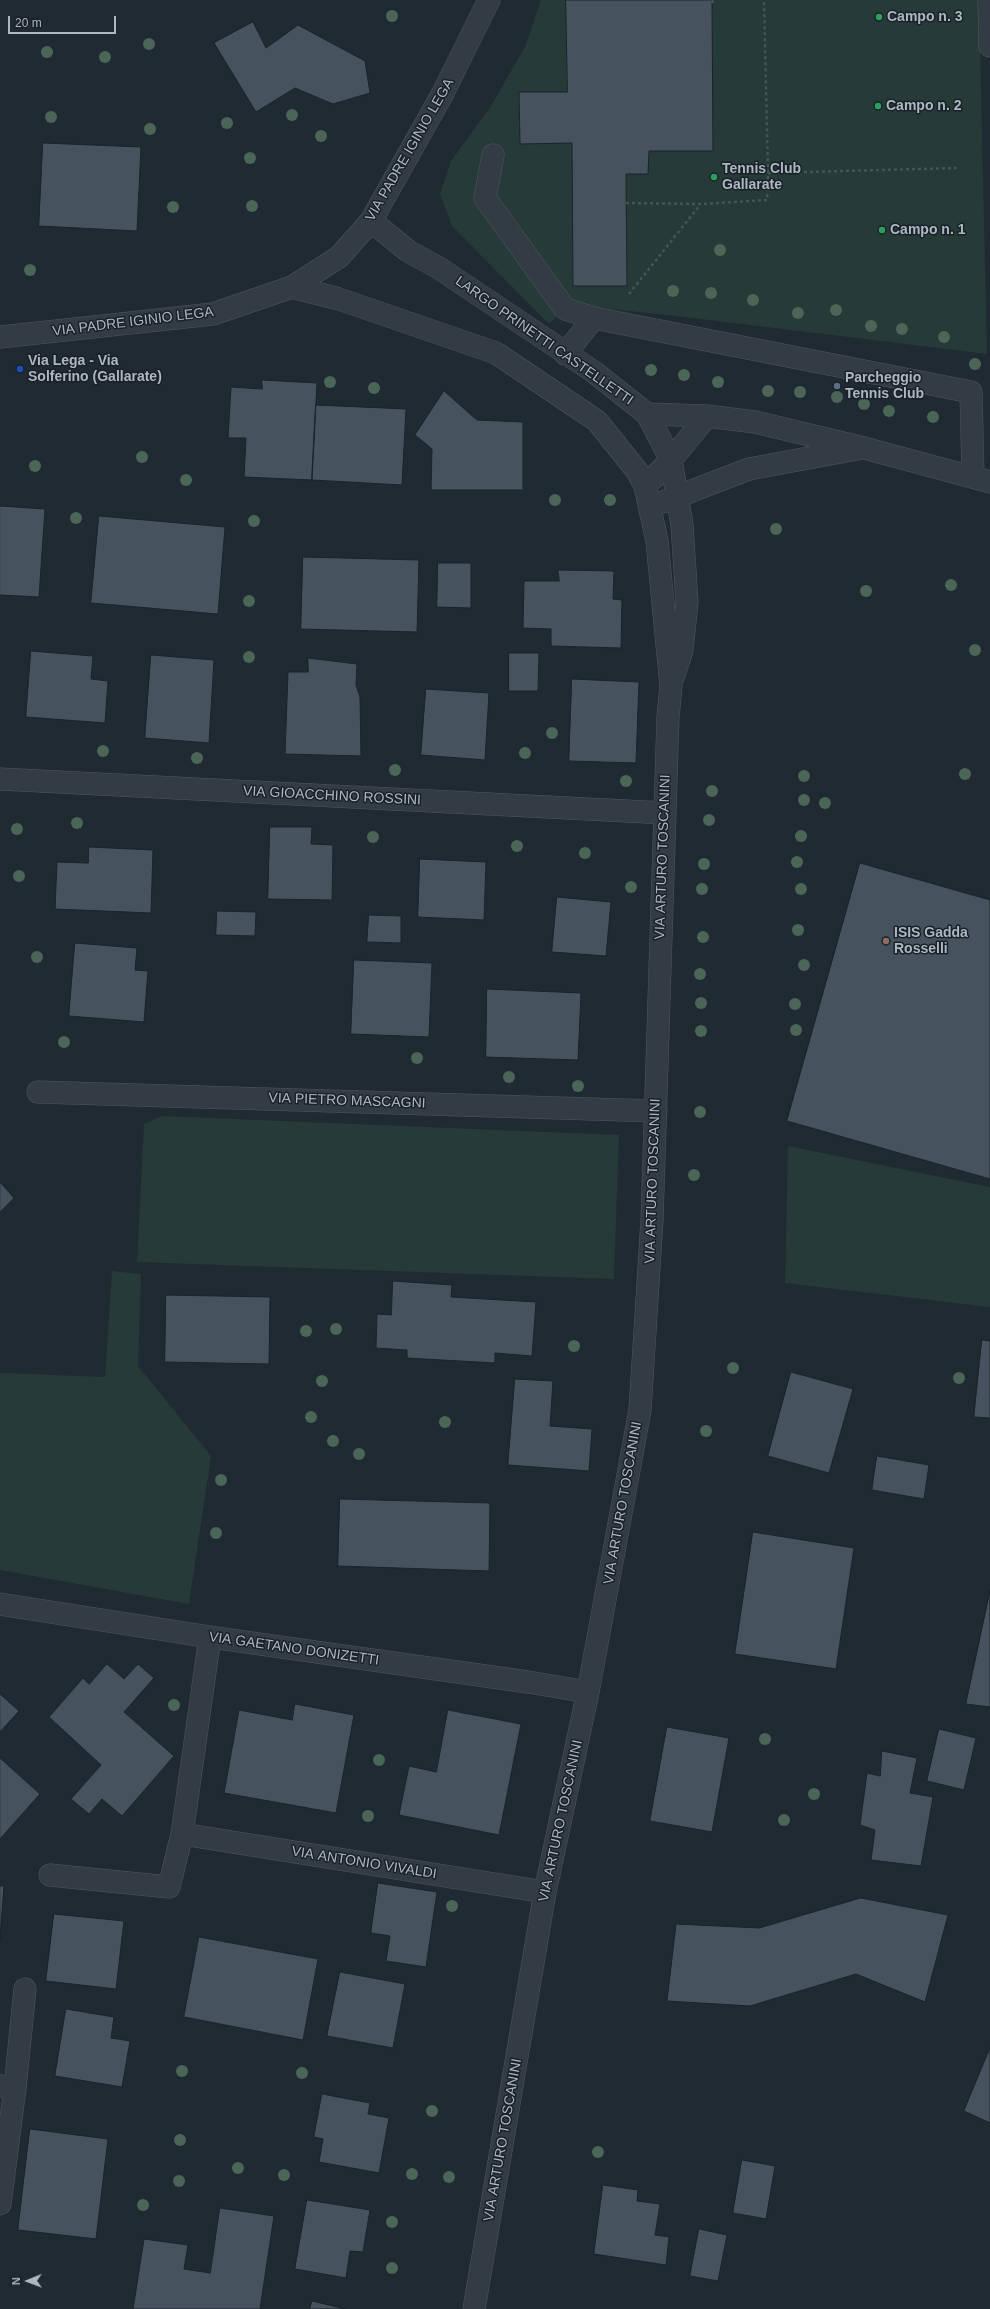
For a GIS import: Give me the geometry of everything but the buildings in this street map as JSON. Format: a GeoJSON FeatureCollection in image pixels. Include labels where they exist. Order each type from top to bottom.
{"type":"FeatureCollection","features":[{"type":"Feature","properties":{"kind":"street","name":"VIA PADRE IGINIO LEGA"},"geometry":{"type":"LineString","coordinates":[[0,337],[213,314],[292,287],[339,257],[371,221],[444,93],[489,0]]}},
{"type":"Feature","properties":{"kind":"street"},"geometry":{"type":"LineString","coordinates":[[989,0],[990,46]]}},
{"type":"Feature","properties":{"kind":"street"},"geometry":{"type":"LineString","coordinates":[[493,155],[485,198],[565,309],[598,319],[971,392],[982,480],[864,448],[755,422],[707,416],[647,414]]}},
{"type":"Feature","properties":{"kind":"street","name":"LARGO PRINETTI CASTELLETTI"},"geometry":{"type":"LineString","coordinates":[[371,221],[408,251],[439,268],[565,354],[594,372],[647,414],[671,460],[682,525],[687,602],[682,650],[671,686]]}},
{"type":"Feature","properties":{"kind":"street"},"geometry":{"type":"LineString","coordinates":[[292,287],[339,299],[496,353],[597,421],[637,471],[647,496],[657,541],[671,686]]}},
{"type":"Feature","properties":{"kind":"street"},"geometry":{"type":"LineString","coordinates":[[565,354],[598,319]]}},
{"type":"Feature","properties":{"kind":"street"},"geometry":{"type":"LineString","coordinates":[[647,496],[671,460],[707,416]]}},
{"type":"Feature","properties":{"kind":"street"},"geometry":{"type":"LineString","coordinates":[[647,496],[678,498],[749,469],[864,448]]}},
{"type":"Feature","properties":{"kind":"street","name":"VIA ARTURO TOSCANINI"},"geometry":{"type":"LineString","coordinates":[[474,2309],[545,1892],[588,1692],[640,1410],[648,1299],[656,1111],[668,717],[671,686]]}},
{"type":"Feature","properties":{"kind":"street","name":"VIA GIOACCHINO ROSSINI"},"geometry":{"type":"LineString","coordinates":[[0,779],[665,813]]}},
{"type":"Feature","properties":{"kind":"street","name":"VIA PIETRO MASCAGNI"},"geometry":{"type":"LineString","coordinates":[[38,1092],[656,1111]]}},
{"type":"Feature","properties":{"kind":"street","name":"VIA GAETANO DONIZETTI"},"geometry":{"type":"LineString","coordinates":[[0,1604],[210,1637],[528,1682],[588,1692]]}},
{"type":"Feature","properties":{"kind":"street"},"geometry":{"type":"LineString","coordinates":[[50,1874],[169,1887],[182,1834],[210,1637]]}},
{"type":"Feature","properties":{"kind":"street","name":"VIA ANTONIO VIVALDI"},"geometry":{"type":"LineString","coordinates":[[182,1834],[545,1892]]}},
{"type":"Feature","properties":{"kind":"street"},"geometry":{"type":"LineString","coordinates":[[0,2204],[7,2087],[25,1989]]}},
{"type":"Feature","properties":{"kind":"path"},"geometry":{"type":"LineString","coordinates":[[626,202],[701,204],[767,200],[768,173],[764,0]]}},
{"type":"Feature","properties":{"kind":"path"},"geometry":{"type":"LineString","coordinates":[[768,173],[957,168]]}},
{"type":"Feature","properties":{"kind":"path"},"geometry":{"type":"LineString","coordinates":[[598,319],[616,310],[701,204]]}},
{"type":"Feature","properties":{"kind":"green space","name":"Tennis Club Gallarate"},"geometry":{"type":"Polygon","coordinates":[[[541,0],[979,0],[987,354],[582,306],[565,309],[549,324],[452,226],[440,194],[451,161],[491,106],[526,45],[541,0]]]}},
{"type":"Feature","properties":{"kind":"green space"},"geometry":{"type":"Polygon","coordinates":[[[162,1116],[619,1135],[614,1279],[137,1262],[144,1124],[162,1116]]]}},
{"type":"Feature","properties":{"kind":"green space"},"geometry":{"type":"Polygon","coordinates":[[[788,1146],[990,1187],[990,1307],[785,1283],[788,1146]]]}},
{"type":"Feature","properties":{"kind":"green space"},"geometry":{"type":"Polygon","coordinates":[[[112,1271],[141,1274],[138,1366],[211,1456],[189,1604],[0,1570],[0,1373],[105,1377],[112,1271]]]}},
{"type":"Feature","properties":{"kind":"place","name":"Campo n. 3"},"geometry":{"type":"Point","coordinates":[879,17]}},
{"type":"Feature","properties":{"kind":"place","name":"Campo n. 2"},"geometry":{"type":"Point","coordinates":[878,106]}},
{"type":"Feature","properties":{"kind":"place","name":"Tennis Club Gallarate"},"geometry":{"type":"Point","coordinates":[714,177]}},
{"type":"Feature","properties":{"kind":"place","name":"Campo n. 1"},"geometry":{"type":"Point","coordinates":[882,230]}},
{"type":"Feature","properties":{"kind":"place","name":"Via Lega - Via Solferino (Gallarate)"},"geometry":{"type":"Point","coordinates":[20,369]}},
{"type":"Feature","properties":{"kind":"place","name":"Parcheggio Tennis Club"},"geometry":{"type":"Point","coordinates":[837,386]}},
{"type":"Feature","properties":{"kind":"place","name":"ISIS Gadda Rosselli"},"geometry":{"type":"Point","coordinates":[886,941]}}]}
